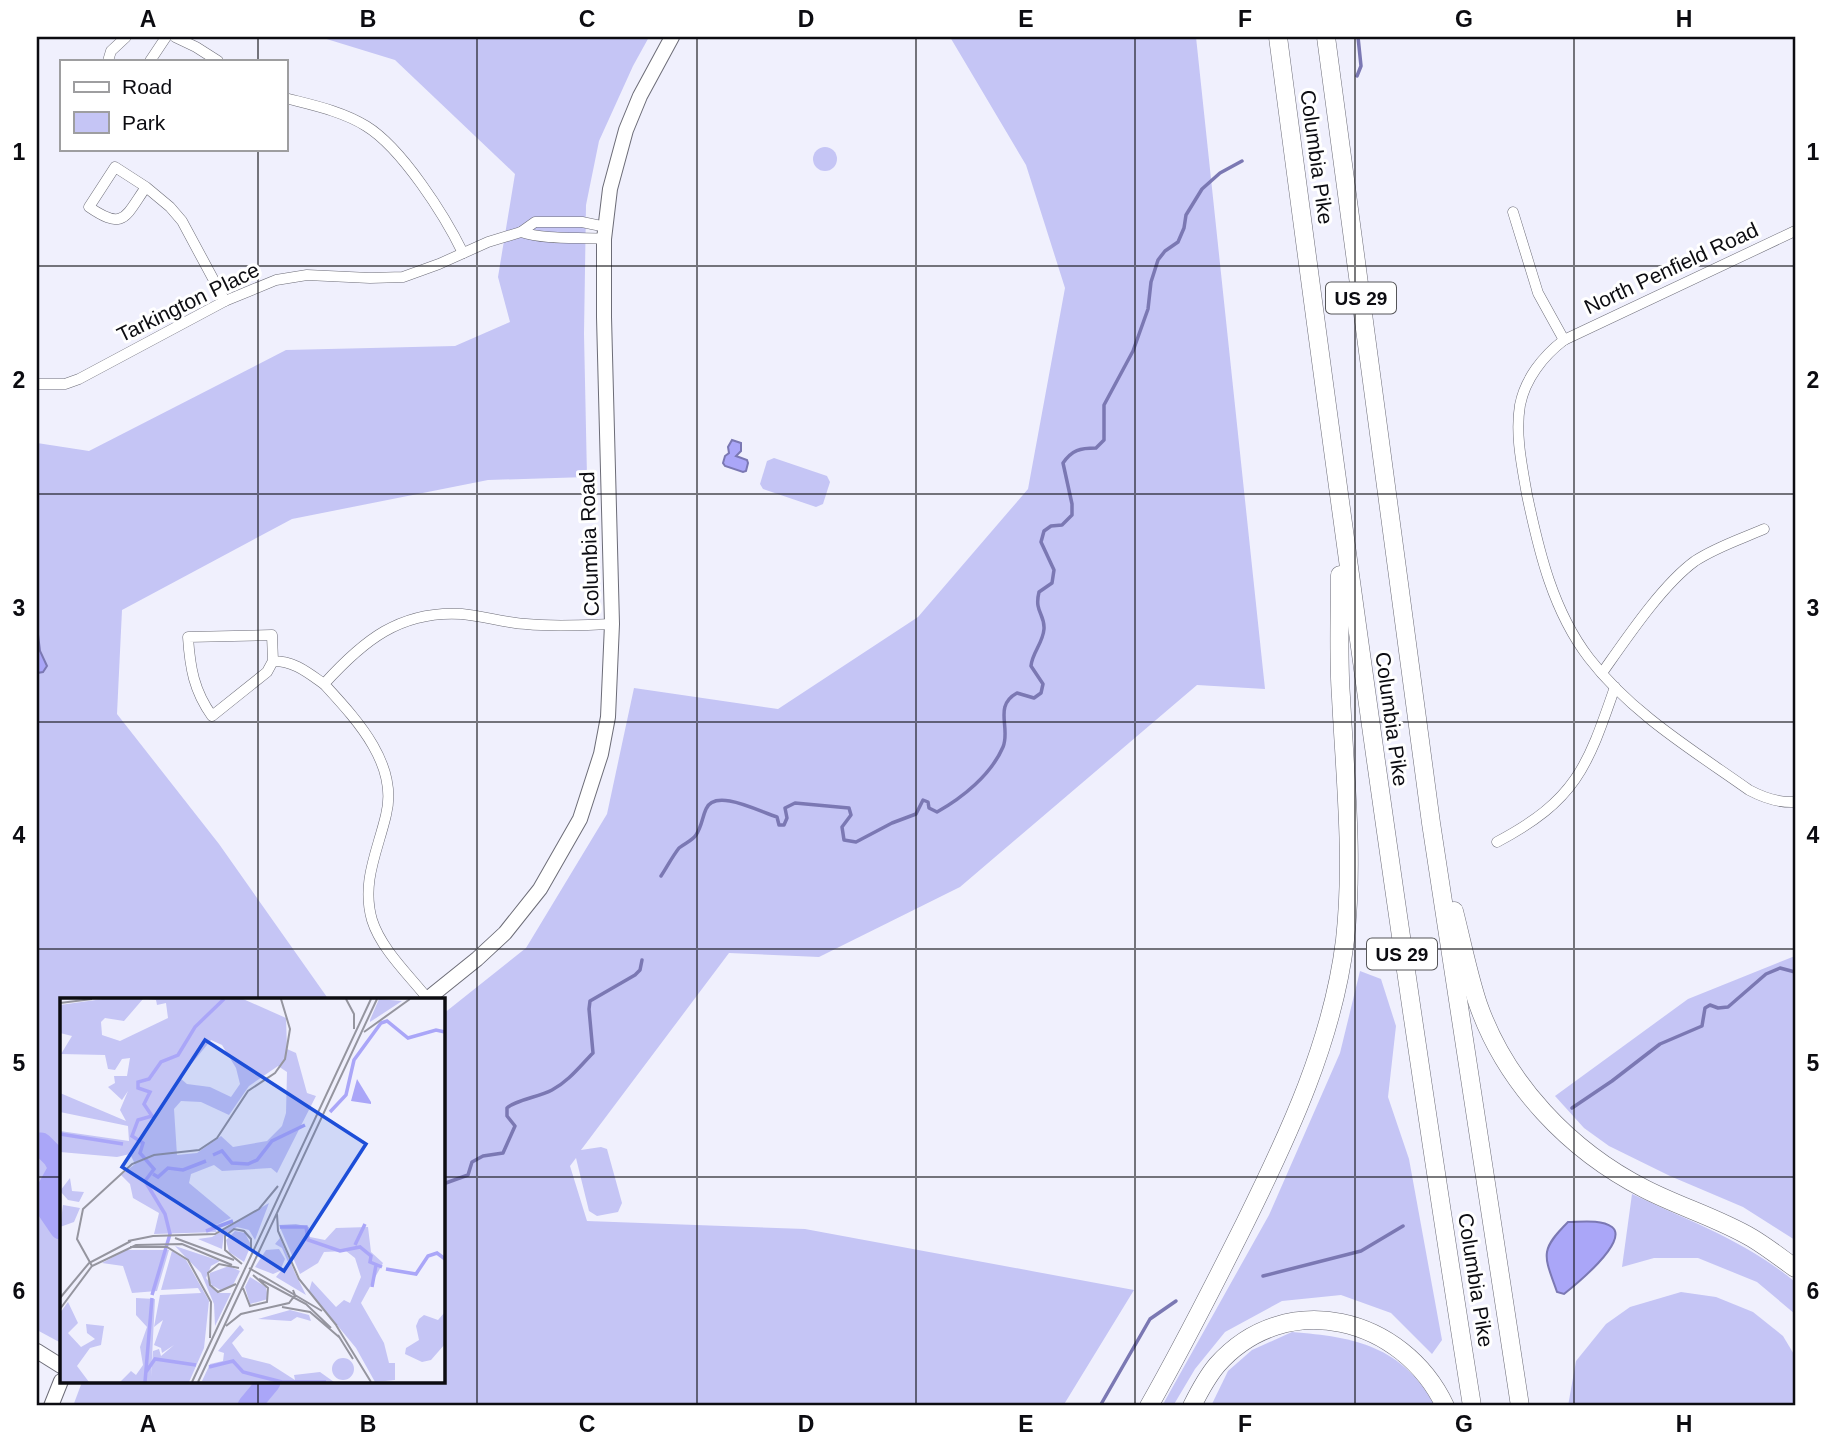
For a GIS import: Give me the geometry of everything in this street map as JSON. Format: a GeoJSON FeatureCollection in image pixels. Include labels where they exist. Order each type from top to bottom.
{"type":"FeatureCollection","features":[{"type":"Feature","properties":{"kind":"highway","name":"Columbia Pike"},"geometry":{"type":"LineString","coordinates":[[1278,37],[1411,1017],[1472,1406]]}},
{"type":"Feature","properties":{"kind":"highway","name":"Columbia Pike"},"geometry":{"type":"LineString","coordinates":[[1326,37],[1431,823],[1520,1406]]}},
{"type":"Feature","properties":{"kind":"highway"},"geometry":{"type":"LineString","coordinates":[[1149,1406],[1196,1321],[1263,1186],[1313,1072],[1337,982],[1344,943],[1349,885],[1340,692],[1339,501]]}},
{"type":"Feature","properties":{"kind":"highway"},"geometry":{"type":"LineString","coordinates":[[1431,823],[1478,1003],[1499,1048],[1539,1107],[1578,1146],[1620,1176],[1752,1238],[1795,1268]]}},
{"type":"Feature","properties":{"kind":"highway"},"geometry":{"type":"LineString","coordinates":[[1192,1406],[1204,1382],[1218,1364],[1246,1341],[1264,1331],[1285,1325],[1323,1321],[1364,1329],[1401,1349],[1427,1376],[1445,1406]]}},
{"type":"Feature","properties":{"kind":"main road","name":"Columbia Road"},"geometry":{"type":"LineString","coordinates":[[429,998],[477,959],[523,912],[540,889],[580,819],[596,776],[608,717],[612,624],[604,317],[605,233],[612,180],[626,130],[640,96],[672,37]]}},
{"type":"Feature","properties":{"kind":"main road"},"geometry":{"type":"LineString","coordinates":[[37,1351],[60,1365]]}},
{"type":"Feature","properties":{"kind":"main road"},"geometry":{"type":"LineString","coordinates":[[51,1406],[60,1384]]}},
{"type":"Feature","properties":{"kind":"street"},"geometry":{"type":"LineString","coordinates":[[108,60],[111,51],[126,37]]}},
{"type":"Feature","properties":{"kind":"street"},"geometry":{"type":"LineString","coordinates":[[151,60],[166,37]]}},
{"type":"Feature","properties":{"kind":"street"},"geometry":{"type":"LineString","coordinates":[[175,37],[216,60]]}},
{"type":"Feature","properties":{"kind":"street"},"geometry":{"type":"LineString","coordinates":[[287,99],[351,117],[381,136],[442,214],[463,253]]}},
{"type":"Feature","properties":{"kind":"street"},"geometry":{"type":"LineString","coordinates":[[146,187],[127,215],[121,219],[106,219],[89,207],[115,167],[146,187],[182,221],[225,302]]}},
{"type":"Feature","properties":{"kind":"street"},"geometry":{"type":"LineString","coordinates":[[1513,212],[1538,293],[1564,340]]}},
{"type":"Feature","properties":{"kind":"street","name":"Tarkington Place"},"geometry":{"type":"LineString","coordinates":[[37,384],[65,384],[79,379],[225,302],[260,286],[292,277],[307,275],[387,279],[403,276],[488,242],[522,232],[535,222],[582,222],[605,233]]}},
{"type":"Feature","properties":{"kind":"street","name":"Tarkington Place"},"geometry":{"type":"LineString","coordinates":[[522,232],[537,237],[605,233]]}},
{"type":"Feature","properties":{"kind":"street","name":"North Penfield Road"},"geometry":{"type":"LineString","coordinates":[[1795,232],[1564,340],[1540,362],[1525,390],[1521,402],[1518,438],[1537,546],[1549,582],[1575,637],[1602,673],[1648,717],[1749,790],[1762,797],[1795,802]]}},
{"type":"Feature","properties":{"kind":"street"},"geometry":{"type":"LineString","coordinates":[[1602,673],[1657,600],[1695,562],[1713,551],[1764,529]]}},
{"type":"Feature","properties":{"kind":"street"},"geometry":{"type":"LineString","coordinates":[[324,684],[374,636],[402,622],[433,615],[464,614],[525,624],[612,624]]}},
{"type":"Feature","properties":{"kind":"street"},"geometry":{"type":"LineString","coordinates":[[272,635],[273,661],[267,672],[212,716],[193,681],[188,637],[272,635]]}},
{"type":"Feature","properties":{"kind":"street"},"geometry":{"type":"LineString","coordinates":[[273,661],[299,666],[324,684],[369,741],[386,771],[387,813],[373,855],[368,886],[372,920],[385,944],[426,998]]}},
{"type":"Feature","properties":{"kind":"street"},"geometry":{"type":"LineString","coordinates":[[1497,842],[1549,809],[1581,774],[1591,755],[1615,687]]}},
{"type":"Feature","properties":{"kind":"green space"},"geometry":{"type":"Polygon","coordinates":[[[320,37],[649,37],[599,141],[586,205],[584,334],[587,477],[488,480],[292,519],[122,610],[117,714],[219,844],[328,998],[60,998],[60,1342],[37,1330],[37,443],[89,451],[286,350],[455,346],[510,322],[498,277],[515,174],[395,60],[320,37]]]}},
{"type":"Feature","properties":{"kind":"green space"},"geometry":{"type":"Polygon","coordinates":[[[950,37],[1196,37],[1265,689],[1197,685],[960,887],[819,957],[729,953],[581,1150],[601,1147],[607,1149],[622,1203],[618,1212],[597,1216],[589,1211],[576,1158],[570,1166],[587,1221],[805,1229],[1134,1290],[1063,1406],[73,1406],[81,1384],[444,1384],[444,1013],[526,948],[607,814],[634,688],[778,709],[918,617],[1028,489],[1065,288],[1026,165],[950,37]]]}},
{"type":"Feature","properties":{"kind":"green space"},"geometry":{"type":"Polygon","coordinates":[[[825,147],[834,150],[837,159],[834,168],[825,171],[816,168],[813,159],[816,150],[825,147]]]}},
{"type":"Feature","properties":{"kind":"green space"},"geometry":{"type":"Polygon","coordinates":[[[774,458],[827,476],[830,482],[823,504],[816,507],[763,489],[760,484],[767,461],[774,458]]]}},
{"type":"Feature","properties":{"kind":"green space"},"geometry":{"type":"Polygon","coordinates":[[[1795,956],[1795,1240],[1743,1207],[1609,1146],[1584,1128],[1555,1096],[1688,999],[1795,956]]]}},
{"type":"Feature","properties":{"kind":"green space"},"geometry":{"type":"Polygon","coordinates":[[[1360,971],[1381,979],[1396,1026],[1388,1097],[1409,1159],[1442,1340],[1432,1354],[1391,1313],[1341,1295],[1282,1301],[1225,1332],[1195,1369],[1173,1406],[1162,1406],[1269,1215],[1340,1053],[1360,971]]]}},
{"type":"Feature","properties":{"kind":"green space"},"geometry":{"type":"Polygon","coordinates":[[[1632,1194],[1737,1243],[1777,1268],[1795,1282],[1795,1314],[1757,1282],[1698,1258],[1654,1258],[1622,1267],[1632,1194]]]}},
{"type":"Feature","properties":{"kind":"green space"},"geometry":{"type":"Polygon","coordinates":[[[1681,1292],[1716,1297],[1753,1312],[1783,1336],[1795,1356],[1795,1406],[1568,1406],[1576,1361],[1606,1324],[1630,1307],[1681,1292]]]}},
{"type":"Feature","properties":{"kind":"green space"},"geometry":{"type":"Polygon","coordinates":[[[1292,1332],[1336,1337],[1375,1348],[1408,1370],[1435,1406],[1211,1406],[1228,1371],[1252,1350],[1292,1332]]]}},
{"type":"Feature","properties":{"kind":"shaded area"},"geometry":{"type":"Polygon","coordinates":[[[732,440],[741,443],[741,451],[736,456],[747,460],[746,471],[725,466],[723,463],[732,440]]]}},
{"type":"Feature","properties":{"kind":"shaded area"},"geometry":{"type":"Polygon","coordinates":[[[37,626],[40,651],[47,666],[43,672],[37,673],[37,626]]]}},
{"type":"Feature","properties":{"kind":"shaded area"},"geometry":{"type":"Polygon","coordinates":[[[1568,1222],[1607,1224],[1616,1234],[1598,1263],[1564,1294],[1557,1292],[1549,1270],[1547,1254],[1552,1240],[1568,1222]]]}},
{"type":"Feature","properties":{"kind":"waterway"},"geometry":{"type":"LineString","coordinates":[[1357,76],[1361,66],[1358,37]]}},
{"type":"Feature","properties":{"kind":"waterway"},"geometry":{"type":"LineString","coordinates":[[661,876],[679,848],[696,835],[706,809],[719,800],[739,803],[777,817],[779,825],[784,825],[787,818],[785,808],[795,803],[849,808],[851,815],[842,827],[844,840],[856,842],[916,814],[923,800],[928,802],[929,808],[937,812],[966,793],[991,767],[1005,740],[1004,711],[1010,698],[1017,693],[1034,698],[1041,693],[1043,684],[1031,666],[1044,629],[1038,599],[1039,592],[1052,583],[1054,570],[1041,542],[1044,531],[1051,526],[1062,525],[1072,515],[1063,463],[1073,453],[1081,449],[1096,448],[1104,440],[1104,405],[1133,351],[1148,309],[1151,282],[1158,260],[1178,242],[1186,215],[1202,189],[1220,173],[1242,161]]}},
{"type":"Feature","properties":{"kind":"waterway"},"geometry":{"type":"LineString","coordinates":[[444,1184],[468,1175],[472,1162],[483,1156],[503,1153],[515,1126],[507,1116],[507,1108],[558,1086],[593,1053],[590,1001],[635,975],[640,970],[642,960]]}},
{"type":"Feature","properties":{"kind":"waterway"},"geometry":{"type":"LineString","coordinates":[[1572,1108],[1660,1044],[1702,1026],[1705,1008],[1710,1005],[1728,1007],[1766,974],[1780,968],[1795,972]]}},
{"type":"Feature","properties":{"kind":"waterway"},"geometry":{"type":"LineString","coordinates":[[37,1144],[41,1144],[54,1157],[60,1168]]}},
{"type":"Feature","properties":{"kind":"waterway"},"geometry":{"type":"LineString","coordinates":[[60,1168],[49,1188],[48,1209],[60,1227]]}},
{"type":"Feature","properties":{"kind":"waterway"},"geometry":{"type":"LineString","coordinates":[[37,1213],[52,1216]]}},
{"type":"Feature","properties":{"kind":"waterway"},"geometry":{"type":"LineString","coordinates":[[1263,1276],[1361,1251],[1403,1226]]}},
{"type":"Feature","properties":{"kind":"waterway"},"geometry":{"type":"LineString","coordinates":[[1100,1406],[1150,1319],[1176,1301]]}},
{"type":"Feature","properties":{"kind":"waterway"},"geometry":{"type":"LineString","coordinates":[[249,1406],[267,1384]]}}]}
